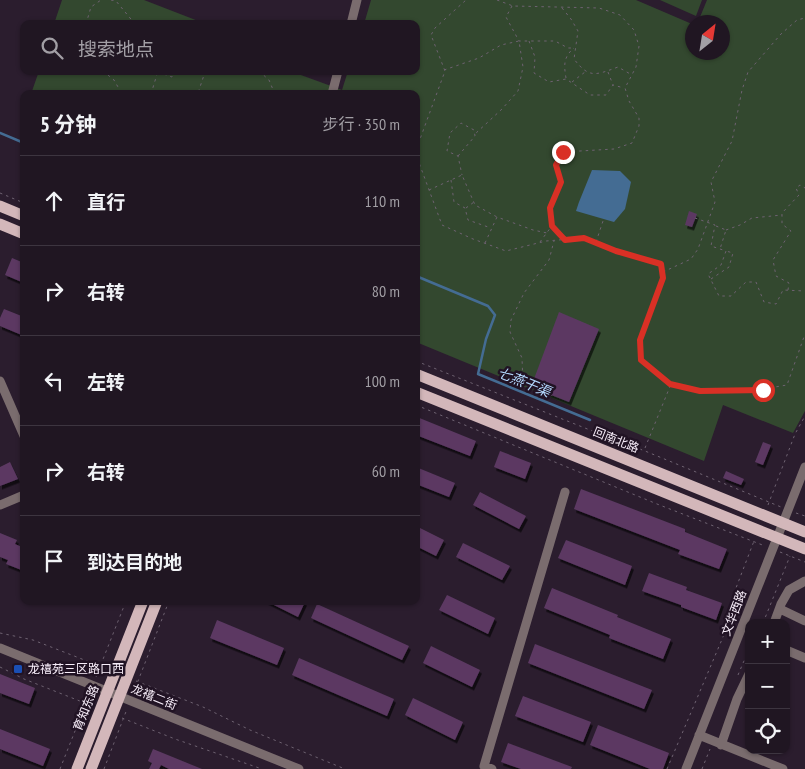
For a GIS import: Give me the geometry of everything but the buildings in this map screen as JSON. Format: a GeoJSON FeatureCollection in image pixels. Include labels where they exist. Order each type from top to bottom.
{"type":"FeatureCollection","features":[{"type":"Feature","properties":{"kind":"main road"},"geometry":{"type":"LineString","coordinates":[[0,206],[20,214]]}},
{"type":"Feature","properties":{"kind":"main road"},"geometry":{"type":"LineString","coordinates":[[0,224],[20,232]]}},
{"type":"Feature","properties":{"kind":"main road","name":"回南北路"},"geometry":{"type":"LineString","coordinates":[[420,376],[805,532]]}},
{"type":"Feature","properties":{"kind":"main road"},"geometry":{"type":"LineString","coordinates":[[420,394],[805,549]]}},
{"type":"Feature","properties":{"kind":"main road","name":"育知东路"},"geometry":{"type":"LineString","coordinates":[[77,769],[141,605]]}},
{"type":"Feature","properties":{"kind":"main road"},"geometry":{"type":"LineString","coordinates":[[91,769],[155,605]]}},
{"type":"Feature","properties":{"kind":"street"},"geometry":{"type":"LineString","coordinates":[[352,20],[357,0]]}},
{"type":"Feature","properties":{"kind":"street"},"geometry":{"type":"LineString","coordinates":[[333,90],[337,75]]}},
{"type":"Feature","properties":{"kind":"street"},"geometry":{"type":"LineString","coordinates":[[0,382],[20,427]]}},
{"type":"Feature","properties":{"kind":"street","name":"文华西路"},"geometry":{"type":"LineString","coordinates":[[686,769],[805,467]]}},
{"type":"Feature","properties":{"kind":"street"},"geometry":{"type":"LineString","coordinates":[[492,769],[484,766],[565,492]]}},
{"type":"Feature","properties":{"kind":"street"},"geometry":{"type":"LineString","coordinates":[[0,505],[20,497]]}},
{"type":"Feature","properties":{"kind":"street"},"geometry":{"type":"LineString","coordinates":[[776,619],[789,590],[805,581]]}},
{"type":"Feature","properties":{"kind":"street"},"geometry":{"type":"LineString","coordinates":[[780,608],[805,621]]}},
{"type":"Feature","properties":{"kind":"street","name":"龙禧二街"},"geometry":{"type":"LineString","coordinates":[[0,648],[299,769]]}},
{"type":"Feature","properties":{"kind":"street"},"geometry":{"type":"LineString","coordinates":[[790,652],[805,658]]}},
{"type":"Feature","properties":{"kind":"street"},"geometry":{"type":"LineString","coordinates":[[721,744],[745,682]]}},
{"type":"Feature","properties":{"kind":"street"},"geometry":{"type":"LineString","coordinates":[[699,736],[783,769]]}},
{"type":"Feature","properties":{"kind":"path"},"geometry":{"type":"LineString","coordinates":[[87,20],[91,7],[101,0]]}},
{"type":"Feature","properties":{"kind":"path"},"geometry":{"type":"LineString","coordinates":[[111,0],[116,1],[132,20]]}},
{"type":"Feature","properties":{"kind":"path"},"geometry":{"type":"LineString","coordinates":[[420,139],[444,70],[431,35],[435,28],[466,0]]}},
{"type":"Feature","properties":{"kind":"path"},"geometry":{"type":"LineString","coordinates":[[497,0],[513,6],[599,8],[620,15],[634,30],[640,46],[636,67],[625,88],[629,101],[639,118],[640,126],[632,143],[614,149],[563,152],[556,165],[561,182],[550,208],[552,226],[565,240]]}},
{"type":"Feature","properties":{"kind":"path"},"geometry":{"type":"LineString","coordinates":[[458,156],[475,134],[518,91],[523,67],[519,40],[506,17],[513,6]]}},
{"type":"Feature","properties":{"kind":"path"},"geometry":{"type":"LineString","coordinates":[[562,7],[572,19],[578,31],[574,48],[574,59],[582,70],[594,74],[618,68],[632,75]]}},
{"type":"Feature","properties":{"kind":"path"},"geometry":{"type":"LineString","coordinates":[[662,272],[691,259],[698,250],[715,202],[711,182],[732,141],[742,90],[748,72],[781,34],[797,20],[805,18]]}},
{"type":"Feature","properties":{"kind":"path"},"geometry":{"type":"LineString","coordinates":[[444,70],[479,58],[501,45],[519,40],[555,41],[568,48],[574,48]]}},
{"type":"Feature","properties":{"kind":"path"},"geometry":{"type":"LineString","coordinates":[[529,41],[535,57],[534,73],[549,82],[566,78],[590,95],[606,95],[613,85]]}},
{"type":"Feature","properties":{"kind":"path"},"geometry":{"type":"LineString","coordinates":[[566,78],[564,64],[569,52],[574,48]]}},
{"type":"Feature","properties":{"kind":"path"},"geometry":{"type":"LineString","coordinates":[[608,71],[613,85]]}},
{"type":"Feature","properties":{"kind":"path"},"geometry":{"type":"LineString","coordinates":[[572,82],[586,72]]}},
{"type":"Feature","properties":{"kind":"path"},"geometry":{"type":"LineString","coordinates":[[108,75],[114,80],[120,90]]}},
{"type":"Feature","properties":{"kind":"path"},"geometry":{"type":"LineString","coordinates":[[152,90],[157,75]]}},
{"type":"Feature","properties":{"kind":"path"},"geometry":{"type":"LineString","coordinates":[[199,90],[204,75]]}},
{"type":"Feature","properties":{"kind":"path"},"geometry":{"type":"LineString","coordinates":[[263,75],[269,80],[273,90]]}},
{"type":"Feature","properties":{"kind":"path"},"geometry":{"type":"LineString","coordinates":[[613,85],[625,88]]}},
{"type":"Feature","properties":{"kind":"path"},"geometry":{"type":"LineString","coordinates":[[458,156],[447,151],[450,133],[461,123],[474,130],[475,134]]}},
{"type":"Feature","properties":{"kind":"path"},"geometry":{"type":"LineString","coordinates":[[458,156],[462,175],[475,205],[497,216],[533,230],[547,233]]}},
{"type":"Feature","properties":{"kind":"path"},"geometry":{"type":"LineString","coordinates":[[420,167],[442,225],[485,244],[506,251],[540,243],[584,238],[616,251],[661,264],[663,278],[640,340],[641,360],[670,384],[700,391],[763,390],[786,385],[805,334]]}},
{"type":"Feature","properties":{"kind":"path"},"geometry":{"type":"LineString","coordinates":[[429,190],[462,175]]}},
{"type":"Feature","properties":{"kind":"path"},"geometry":{"type":"LineString","coordinates":[[451,180],[454,202],[465,208],[468,220],[492,229]]}},
{"type":"Feature","properties":{"kind":"path"},"geometry":{"type":"LineString","coordinates":[[788,290],[790,282],[776,276],[773,260],[792,231],[782,224],[782,215],[799,195],[796,188],[800,185],[805,188]]}},
{"type":"Feature","properties":{"kind":"path"},"geometry":{"type":"LineString","coordinates":[[0,193],[20,201]]}},
{"type":"Feature","properties":{"kind":"path"},"geometry":{"type":"LineString","coordinates":[[465,208],[474,202]]}},
{"type":"Feature","properties":{"kind":"path"},"geometry":{"type":"LineString","coordinates":[[696,218],[726,230],[752,218],[782,215]]}},
{"type":"Feature","properties":{"kind":"path"},"geometry":{"type":"LineString","coordinates":[[485,244],[497,216]]}},
{"type":"Feature","properties":{"kind":"path"},"geometry":{"type":"LineString","coordinates":[[596,243],[603,221]]}},
{"type":"Feature","properties":{"kind":"path"},"geometry":{"type":"LineString","coordinates":[[710,279],[729,267],[733,253],[711,246],[715,225]]}},
{"type":"Feature","properties":{"kind":"path"},"geometry":{"type":"LineString","coordinates":[[540,243],[552,226]]}},
{"type":"Feature","properties":{"kind":"path"},"geometry":{"type":"LineString","coordinates":[[720,249],[726,230]]}},
{"type":"Feature","properties":{"kind":"path"},"geometry":{"type":"LineString","coordinates":[[552,395],[550,396],[523,384],[522,358],[510,332],[511,320],[524,293],[549,260],[554,241]]}},
{"type":"Feature","properties":{"kind":"path"},"geometry":{"type":"LineString","coordinates":[[726,251],[721,264],[708,274],[719,296],[731,296],[746,282],[756,282],[764,302],[776,304],[783,290],[805,292]]}},
{"type":"Feature","properties":{"kind":"path"},"geometry":{"type":"LineString","coordinates":[[420,363],[764,499]]}},
{"type":"Feature","properties":{"kind":"path"},"geometry":{"type":"LineString","coordinates":[[645,448],[670,384]]}},
{"type":"Feature","properties":{"kind":"path"},"geometry":{"type":"LineString","coordinates":[[420,406],[657,504],[747,539]]}},
{"type":"Feature","properties":{"kind":"path"},"geometry":{"type":"LineString","coordinates":[[774,490],[795,434],[805,416]]}},
{"type":"Feature","properties":{"kind":"path"},"geometry":{"type":"LineString","coordinates":[[668,769],[723,637],[730,601],[750,551]]}},
{"type":"Feature","properties":{"kind":"path"},"geometry":{"type":"LineString","coordinates":[[796,558],[805,562]]}},
{"type":"Feature","properties":{"kind":"path"},"geometry":{"type":"LineString","coordinates":[[765,619],[786,566]]}},
{"type":"Feature","properties":{"kind":"path"},"geometry":{"type":"LineString","coordinates":[[102,662],[124,605]]}},
{"type":"Feature","properties":{"kind":"path"},"geometry":{"type":"LineString","coordinates":[[140,677],[167,605]]}},
{"type":"Feature","properties":{"kind":"path"},"geometry":{"type":"LineString","coordinates":[[0,633],[33,640],[94,664]]}},
{"type":"Feature","properties":{"kind":"path"},"geometry":{"type":"LineString","coordinates":[[0,667],[24,679],[80,701]]}},
{"type":"Feature","properties":{"kind":"path"},"geometry":{"type":"LineString","coordinates":[[145,684],[203,707],[243,727],[345,769]]}},
{"type":"Feature","properties":{"kind":"path","name":"育知东路"},"geometry":{"type":"LineString","coordinates":[[60,769],[84,708]]}},
{"type":"Feature","properties":{"kind":"path"},"geometry":{"type":"LineString","coordinates":[[130,721],[182,742],[262,769]]}},
{"type":"Feature","properties":{"kind":"path"},"geometry":{"type":"LineString","coordinates":[[104,769],[122,723]]}},
{"type":"Feature","properties":{"kind":"green space"},"geometry":{"type":"Polygon","coordinates":[[[62,0],[144,0],[196,20],[55,20],[62,0]]]}},
{"type":"Feature","properties":{"kind":"green space"},"geometry":{"type":"Polygon","coordinates":[[[371,0],[636,0],[685,21],[685,60],[730,60],[730,15],[701,15],[707,0],[805,0],[805,411],[793,433],[723,405],[704,461],[420,344],[420,90],[342,90],[347,75],[420,75],[420,20],[365,20],[371,0]]]}},
{"type":"Feature","properties":{"kind":"green space"},"geometry":{"type":"Polygon","coordinates":[[[660,0],[702,0],[696,15],[660,0]]]}},
{"type":"Feature","properties":{"kind":"green space"},"geometry":{"type":"Polygon","coordinates":[[[38,75],[301,75],[342,90],[32,90],[38,75]]]}},
{"type":"Feature","properties":{"kind":"water"},"geometry":{"type":"Polygon","coordinates":[[[592,170],[620,171],[631,182],[625,209],[614,222],[576,211],[592,170]]]}},
{"type":"Feature","properties":{"kind":"waterway","name":"七燕干渠"},"geometry":{"type":"LineString","coordinates":[[0,133],[20,141]]}},
{"type":"Feature","properties":{"kind":"waterway","name":"七燕干渠"},"geometry":{"type":"LineString","coordinates":[[420,278],[488,306],[495,315],[486,339],[478,374],[590,420]]}},
{"type":"Feature","properties":{"kind":"place","name":"龙禧苑三区路口西"},"geometry":{"type":"Point","coordinates":[18,669]}},
{"type":"Feature","properties":{"kind":"route"},"geometry":{"type":"LineString","coordinates":[[563,152],[556,165],[561,182],[550,208],[552,226],[565,240],[584,238],[616,251],[661,264],[663,278],[640,340],[641,360],[670,384],[700,391],[763,390]]}}]}
